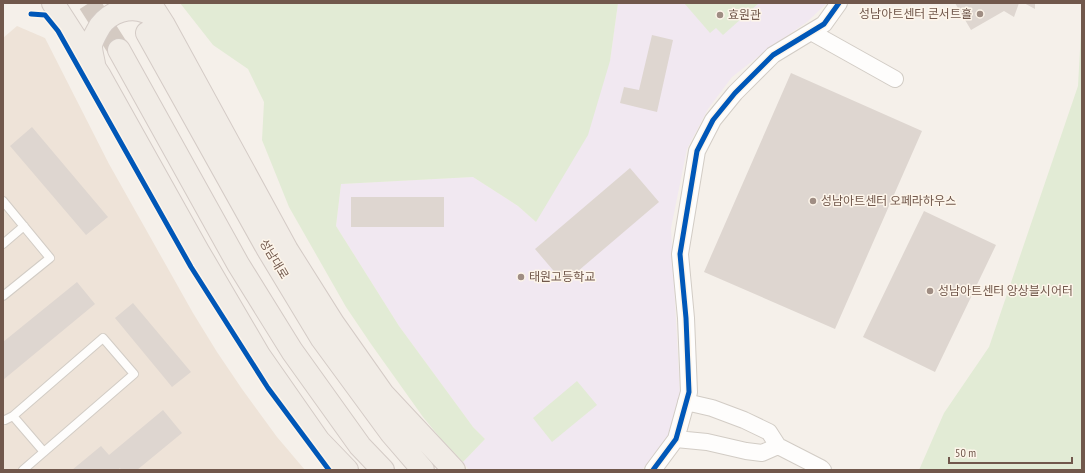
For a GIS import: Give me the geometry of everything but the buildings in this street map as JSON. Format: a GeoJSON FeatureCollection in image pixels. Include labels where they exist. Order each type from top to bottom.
{"type":"FeatureCollection","features":[{"type":"Feature","properties":{"kind":"main road"},"geometry":{"type":"LineString","coordinates":[[53,3],[94,64],[198,251],[256,349],[319,441],[347,470]]}},
{"type":"Feature","properties":{"kind":"main road"},"geometry":{"type":"LineString","coordinates":[[150,3],[156,29]]}},
{"type":"Feature","properties":{"kind":"main road"},"geometry":{"type":"LineString","coordinates":[[94,64],[91,45],[95,34],[104,20],[126,9],[146,12],[287,250],[333,323],[383,394],[454,470]]}},
{"type":"Feature","properties":{"kind":"main road","name":"성남대로"},"geometry":{"type":"LineString","coordinates":[[156,29],[267,248],[322,339],[390,433],[423,470]]}},
{"type":"Feature","properties":{"kind":"main road"},"geometry":{"type":"LineString","coordinates":[[119,50],[238,264],[292,351],[360,446],[383,470]]}},
{"type":"Feature","properties":{"kind":"street"},"geometry":{"type":"LineString","coordinates":[[653,470],[676,439],[689,392],[686,318],[680,254],[696,151],[713,120],[735,93],[773,55],[824,24],[839,3]]}},
{"type":"Feature","properties":{"kind":"street"},"geometry":{"type":"LineString","coordinates":[[811,32],[895,79]]}},
{"type":"Feature","properties":{"kind":"street"},"geometry":{"type":"LineString","coordinates":[[686,402],[712,408],[744,420],[769,432],[778,446],[823,470]]}},
{"type":"Feature","properties":{"kind":"street"},"geometry":{"type":"LineString","coordinates":[[676,439],[707,442],[762,453],[778,446]]}},
{"type":"Feature","properties":{"kind":"lane"},"geometry":{"type":"LineString","coordinates":[[3,201],[50,258],[3,296]]}},
{"type":"Feature","properties":{"kind":"lane"},"geometry":{"type":"LineString","coordinates":[[3,244],[24,226]]}},
{"type":"Feature","properties":{"kind":"lane"},"geometry":{"type":"LineString","coordinates":[[5,420],[13,416],[103,338],[134,374],[23,470]]}},
{"type":"Feature","properties":{"kind":"lane"},"geometry":{"type":"LineString","coordinates":[[13,416],[44,452]]}},
{"type":"Feature","properties":{"kind":"shaded area","name":"태원고등학교"},"geometry":{"type":"Polygon","coordinates":[[[618,3],[827,3],[807,22],[769,48],[732,77],[708,109],[687,149],[671,228],[680,394],[668,436],[642,470],[469,470],[463,462],[485,439],[473,427],[399,326],[336,226],[341,184],[473,177],[518,206],[536,222],[610,61],[618,3]]]}},
{"type":"Feature","properties":{"kind":"shaded area"},"geometry":{"type":"Polygon","coordinates":[[[17,26],[45,38],[109,164],[193,313],[242,389],[277,437],[305,470],[3,470],[3,38],[17,26]]]}},
{"type":"Feature","properties":{"kind":"green space"},"geometry":{"type":"Polygon","coordinates":[[[180,3],[618,3],[610,61],[588,135],[536,222],[518,206],[473,177],[341,184],[336,226],[399,326],[473,427],[485,439],[463,462],[423,417],[371,344],[346,307],[289,207],[262,140],[264,102],[248,69],[213,45],[180,3]]]}},
{"type":"Feature","properties":{"kind":"green space","name":"효원관"},"geometry":{"type":"Polygon","coordinates":[[[684,3],[759,3],[723,35],[716,28],[710,33],[684,3]]]}},
{"type":"Feature","properties":{"kind":"green space"},"geometry":{"type":"Polygon","coordinates":[[[1082,13],[1082,470],[919,470],[944,413],[989,347],[1078,86],[1082,13]]]}},
{"type":"Feature","properties":{"kind":"green space"},"geometry":{"type":"Polygon","coordinates":[[[577,381],[597,405],[552,442],[533,418],[577,381]]]}},
{"type":"Feature","properties":{"kind":"tunnel"},"geometry":{"type":"LineString","coordinates":[[89,3],[119,50]]}},
{"type":"Feature","properties":{"kind":"cycle path"},"geometry":{"type":"LineString","coordinates":[[653,470],[676,439],[689,392],[686,318],[680,254],[697,151],[713,120],[735,93],[773,55],[824,24],[839,3]]}},
{"type":"Feature","properties":{"kind":"cycle path"},"geometry":{"type":"LineString","coordinates":[[31,14],[45,15],[58,31],[191,267],[268,388],[329,470]]}},
{"type":"Feature","properties":{"kind":"place","name":"성남아트센터 콘서트홀"},"geometry":{"type":"Point","coordinates":[980,14]}},
{"type":"Feature","properties":{"kind":"place","name":"효원관"},"geometry":{"type":"Point","coordinates":[720,15]}},
{"type":"Feature","properties":{"kind":"place","name":"성남아트센터 오페라하우스"},"geometry":{"type":"Point","coordinates":[813,201]}},
{"type":"Feature","properties":{"kind":"place","name":"태원고등학교"},"geometry":{"type":"Point","coordinates":[521,277]}},
{"type":"Feature","properties":{"kind":"place","name":"성남아트센터 앙상블시어터"},"geometry":{"type":"Point","coordinates":[930,291]}}]}
